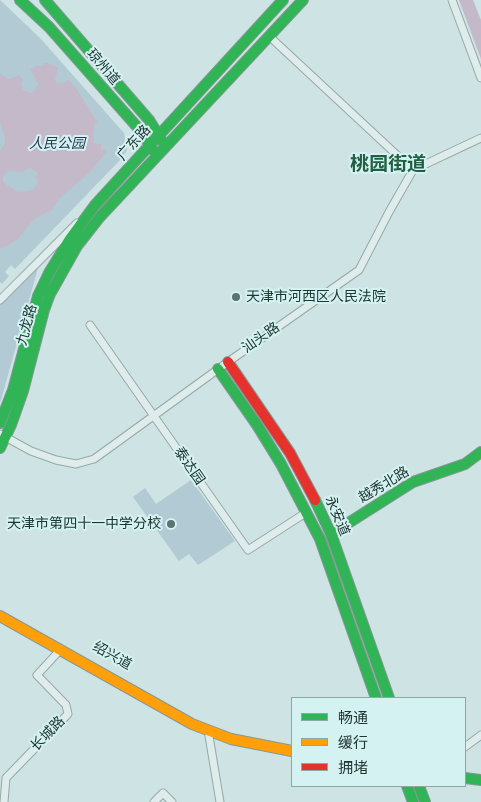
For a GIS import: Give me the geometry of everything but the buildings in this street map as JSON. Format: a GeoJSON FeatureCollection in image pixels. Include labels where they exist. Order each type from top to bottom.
{"type":"FeatureCollection","features":[{"type":"Feature","properties":{"kind":"main road","name":"琼州道"},"geometry":{"type":"LineString","coordinates":[[20,0],[49,27],[140,129],[156,158]]}},
{"type":"Feature","properties":{"kind":"main road","name":"琼州道"},"geometry":{"type":"LineString","coordinates":[[45,0],[150,120],[159,135]]}},
{"type":"Feature","properties":{"kind":"main road","name":"广东路"},"geometry":{"type":"LineString","coordinates":[[95,205],[283,0]]}},
{"type":"Feature","properties":{"kind":"main road","name":"广东路"},"geometry":{"type":"LineString","coordinates":[[99,218],[303,0]]}},
{"type":"Feature","properties":{"kind":"main road"},"geometry":{"type":"LineString","coordinates":[[159,135],[165,148]]}},
{"type":"Feature","properties":{"kind":"main road","name":"九龙路"},"geometry":{"type":"LineString","coordinates":[[0,423],[13,390],[43,284],[66,245],[95,205]]}},
{"type":"Feature","properties":{"kind":"main road","name":"九龙路"},"geometry":{"type":"LineString","coordinates":[[0,448],[3,436],[23,391],[42,317],[50,294],[77,246],[99,218]]}},
{"type":"Feature","properties":{"kind":"main road","name":"永安道"},"geometry":{"type":"LineString","coordinates":[[228,362],[290,453],[312,493],[331,534],[388,697]]}},
{"type":"Feature","properties":{"kind":"main road","name":"永安道"},"geometry":{"type":"LineString","coordinates":[[218,368],[257,425],[307,512],[326,554],[376,697]]}},
{"type":"Feature","properties":{"kind":"main road","name":"越秀北路"},"geometry":{"type":"LineString","coordinates":[[331,534],[413,482],[465,464],[481,452]]}},
{"type":"Feature","properties":{"kind":"main road","name":"绍兴道"},"geometry":{"type":"LineString","coordinates":[[0,608],[188,715],[208,730]]}},
{"type":"Feature","properties":{"kind":"main road","name":"绍兴道"},"geometry":{"type":"LineString","coordinates":[[0,616],[186,721],[231,739],[291,751]]}},
{"type":"Feature","properties":{"kind":"main road"},"geometry":{"type":"LineString","coordinates":[[466,778],[481,780]]}},
{"type":"Feature","properties":{"kind":"main road"},"geometry":{"type":"LineString","coordinates":[[407,787],[413,802]]}},
{"type":"Feature","properties":{"kind":"main road"},"geometry":{"type":"LineString","coordinates":[[419,787],[425,802]]}},
{"type":"Feature","properties":{"kind":"street"},"geometry":{"type":"LineString","coordinates":[[452,0],[481,78]]}},
{"type":"Feature","properties":{"kind":"street"},"geometry":{"type":"LineString","coordinates":[[269,36],[413,170],[481,138]]}},
{"type":"Feature","properties":{"kind":"street","name":"汕头路"},"geometry":{"type":"LineString","coordinates":[[3,436],[31,451],[56,460],[76,464],[94,459],[218,368],[359,270],[413,170]]}},
{"type":"Feature","properties":{"kind":"street","name":"广东路"},"geometry":{"type":"LineString","coordinates":[[0,300],[95,205]]}},
{"type":"Feature","properties":{"kind":"street","name":"泰达园"},"geometry":{"type":"LineString","coordinates":[[90,325],[248,550],[307,512]]}},
{"type":"Feature","properties":{"kind":"street","name":"长城路"},"geometry":{"type":"LineString","coordinates":[[6,778],[68,714],[66,705],[37,675],[60,649]]}},
{"type":"Feature","properties":{"kind":"street"},"geometry":{"type":"LineString","coordinates":[[208,730],[220,802]]}},
{"type":"Feature","properties":{"kind":"street"},"geometry":{"type":"LineString","coordinates":[[466,746],[481,735]]}},
{"type":"Feature","properties":{"kind":"street"},"geometry":{"type":"LineString","coordinates":[[0,772],[6,778],[4,802]]}},
{"type":"Feature","properties":{"kind":"street"},"geometry":{"type":"LineString","coordinates":[[154,802],[163,793],[172,802]]}},
{"type":"Feature","properties":{"kind":"green space","name":"人民公园"},"geometry":{"type":"Polygon","coordinates":[[[0,0],[40,38],[124,133],[127,150],[121,159],[15,269],[11,265],[5,272],[9,276],[2,284],[0,282],[0,0]]]}},
{"type":"Feature","properties":{"kind":"green space"},"geometry":{"type":"Polygon","coordinates":[[[38,268],[1,400],[0,402],[0,303],[38,268]]]}},
{"type":"Feature","properties":{"kind":"green space"},"geometry":{"type":"Polygon","coordinates":[[[191,480],[235,541],[198,565],[189,554],[179,561],[133,497],[145,488],[156,504],[191,480]]]}},
{"type":"Feature","properties":{"kind":"shaded area"},"geometry":{"type":"Polygon","coordinates":[[[459,0],[473,0],[481,20],[481,59],[459,0]]]}},
{"type":"Feature","properties":{"kind":"shaded area"},"geometry":{"type":"Polygon","coordinates":[[[44,63],[47,63],[58,68],[55,80],[57,83],[63,83],[68,80],[74,85],[98,123],[94,124],[93,143],[101,144],[101,149],[107,151],[90,172],[60,198],[52,210],[34,219],[18,239],[0,248],[0,151],[4,145],[5,138],[0,122],[0,74],[9,79],[19,75],[23,80],[21,83],[23,90],[30,93],[35,91],[38,84],[30,69],[36,66],[43,66],[44,63]],[[30,168],[21,172],[9,171],[5,173],[3,182],[18,192],[28,191],[36,186],[38,173],[30,168]]]}},
{"type":"Feature","properties":{"kind":"traffic: fast"},"geometry":{"type":"LineString","coordinates":[[20,0],[49,27],[139,129],[153,150]]}},
{"type":"Feature","properties":{"kind":"traffic: fast"},"geometry":{"type":"LineString","coordinates":[[45,0],[149,120],[162,141]]}},
{"type":"Feature","properties":{"kind":"traffic: fast"},"geometry":{"type":"LineString","coordinates":[[0,423],[13,390],[38,296],[49,273],[70,239],[95,205],[283,0]]}},
{"type":"Feature","properties":{"kind":"traffic: fast"},"geometry":{"type":"LineString","coordinates":[[0,448],[11,425],[23,391],[50,294],[77,246],[99,218],[303,0]]}},
{"type":"Feature","properties":{"kind":"traffic: fast"},"geometry":{"type":"LineString","coordinates":[[218,369],[257,425],[281,464],[320,539],[376,697]]}},
{"type":"Feature","properties":{"kind":"traffic: fast"},"geometry":{"type":"LineString","coordinates":[[331,534],[413,482],[465,464],[481,452]]}},
{"type":"Feature","properties":{"kind":"traffic: fast"},"geometry":{"type":"LineString","coordinates":[[315,500],[331,534],[389,697]]}},
{"type":"Feature","properties":{"kind":"traffic: fast"},"geometry":{"type":"LineString","coordinates":[[466,778],[481,780]]}},
{"type":"Feature","properties":{"kind":"traffic: fast"},"geometry":{"type":"LineString","coordinates":[[407,787],[413,802]]}},
{"type":"Feature","properties":{"kind":"traffic: fast"},"geometry":{"type":"LineString","coordinates":[[419,787],[425,802]]}},
{"type":"Feature","properties":{"kind":"traffic: slow"},"geometry":{"type":"LineString","coordinates":[[0,616],[192,724],[231,739],[291,751]]}},
{"type":"Feature","properties":{"kind":"traffic: jam"},"geometry":{"type":"LineString","coordinates":[[228,362],[290,453],[315,500]]}},
{"type":"Feature","properties":{"kind":"place","name":"天津市河西区人民法院"},"geometry":{"type":"Point","coordinates":[236,297]}},
{"type":"Feature","properties":{"kind":"place","name":"天津市第四十一中学分校"},"geometry":{"type":"Point","coordinates":[171,524]}},
{"type":"Feature","properties":{"kind":"district","name":"桃园街道"},"geometry":{"type":"Point","coordinates":[388,165]}}]}
